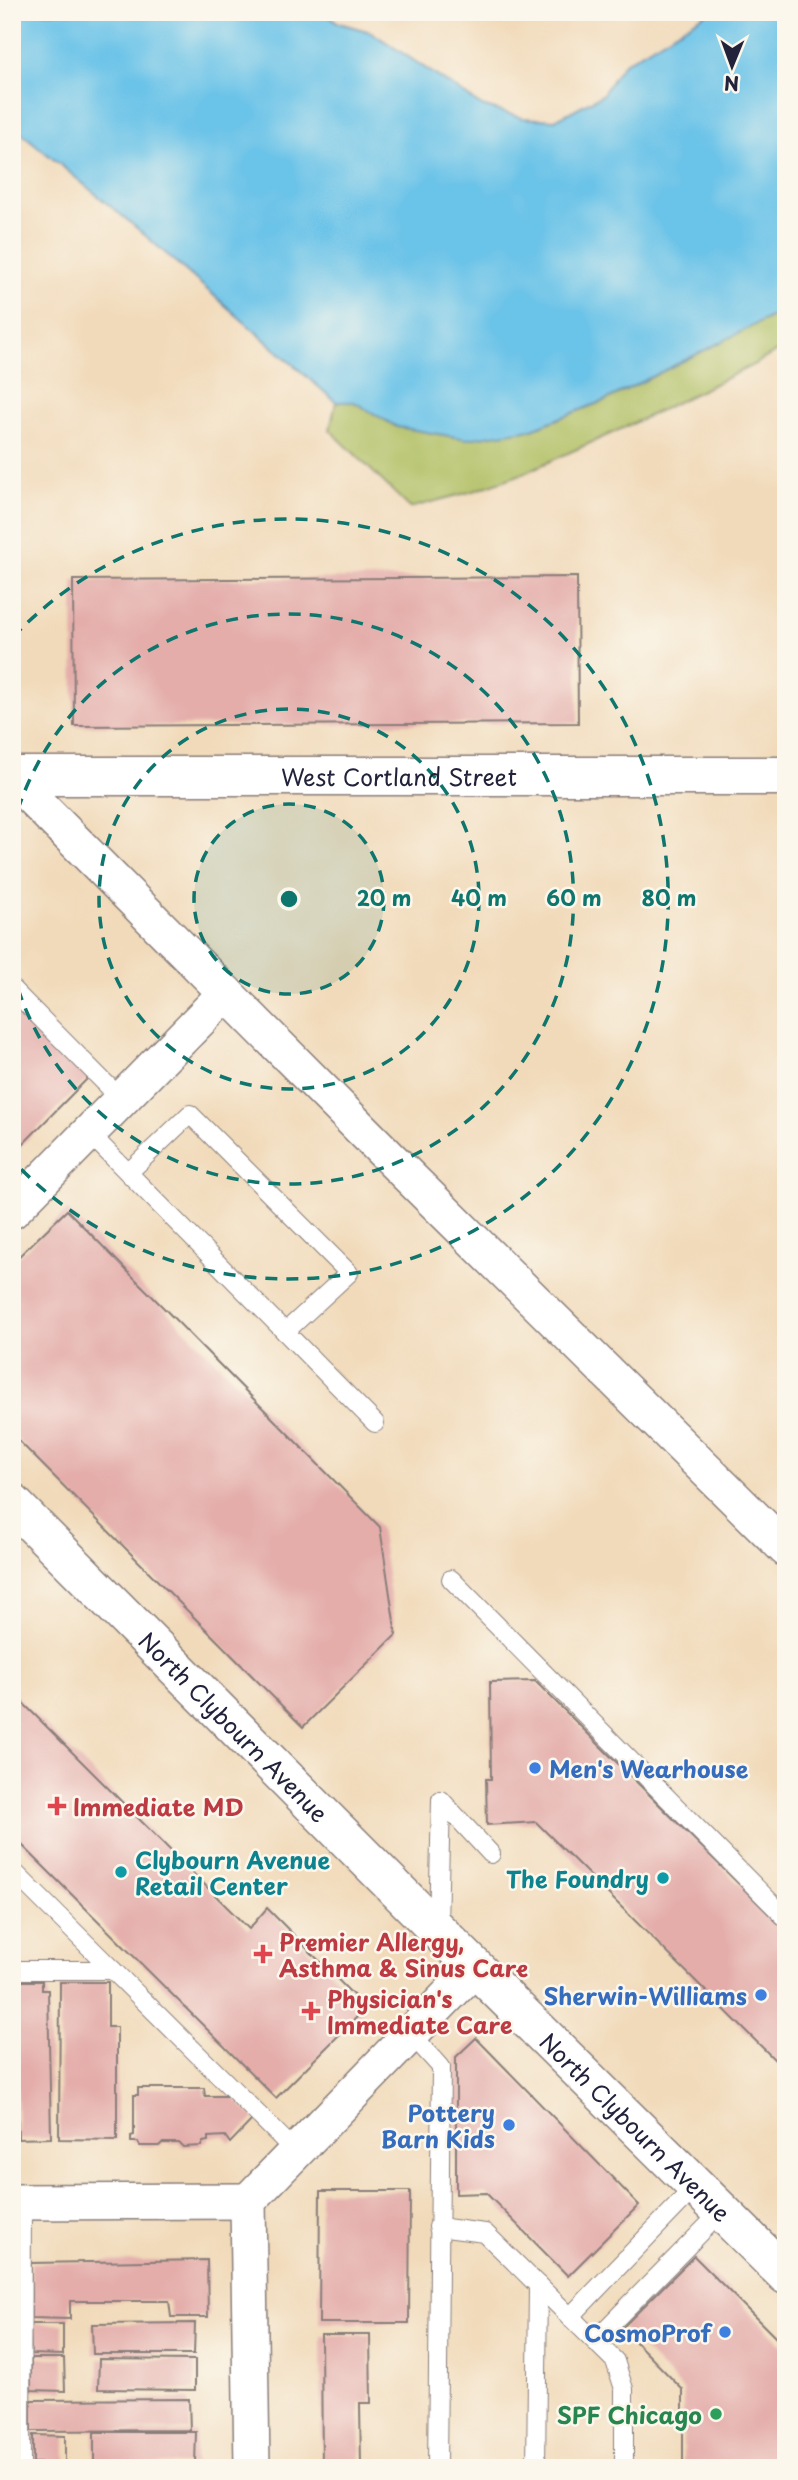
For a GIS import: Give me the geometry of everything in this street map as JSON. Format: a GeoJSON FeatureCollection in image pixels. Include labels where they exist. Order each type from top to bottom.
{"type":"FeatureCollection","features":[{"type":"Feature","properties":{"kind":"main road","name":"West Cortland Street"},"geometry":{"type":"LineString","coordinates":[[12,777],[786,776]]}},
{"type":"Feature","properties":{"kind":"main road","name":"North Clybourn Avenue"},"geometry":{"type":"LineString","coordinates":[[12,1503],[475,1968],[786,2275]]}},
{"type":"Feature","properties":{"kind":"street"},"geometry":{"type":"LineString","coordinates":[[12,777],[391,1159],[786,1549]]}},
{"type":"Feature","properties":{"kind":"street"},"geometry":{"type":"LineString","coordinates":[[12,1210],[226,993]]}},
{"type":"Feature","properties":{"kind":"street"},"geometry":{"type":"LineString","coordinates":[[252,2468],[248,2201],[475,1968]]}},
{"type":"Feature","properties":{"kind":"street"},"geometry":{"type":"LineString","coordinates":[[17,2202],[248,2201]]}},
{"type":"Feature","properties":{"kind":"lane"},"geometry":{"type":"LineString","coordinates":[[12,989],[121,1099]]}},
{"type":"Feature","properties":{"kind":"lane"},"geometry":{"type":"LineString","coordinates":[[129,1172],[190,1114],[349,1273],[285,1332]]}},
{"type":"Feature","properties":{"kind":"lane"},"geometry":{"type":"LineString","coordinates":[[89,1133],[375,1423]]}},
{"type":"Feature","properties":{"kind":"lane"},"geometry":{"type":"LineString","coordinates":[[451,1579],[786,1918]]}},
{"type":"Feature","properties":{"kind":"lane"},"geometry":{"type":"LineString","coordinates":[[438,1931],[442,1800],[491,1854]]}},
{"type":"Feature","properties":{"kind":"lane"},"geometry":{"type":"LineString","coordinates":[[12,1870],[296,2152]]}},
{"type":"Feature","properties":{"kind":"lane"},"geometry":{"type":"LineString","coordinates":[[12,1970],[113,1970]]}},
{"type":"Feature","properties":{"kind":"lane"},"geometry":{"type":"LineString","coordinates":[[411,2034],[441,2067],[437,2468]]}},
{"type":"Feature","properties":{"kind":"lane"},"geometry":{"type":"LineString","coordinates":[[570,2317],[709,2199]]}},
{"type":"Feature","properties":{"kind":"lane"},"geometry":{"type":"LineString","coordinates":[[594,2340],[709,2199]]}},
{"type":"Feature","properties":{"kind":"lane"},"geometry":{"type":"LineString","coordinates":[[17,2202],[21,2468]]}},
{"type":"Feature","properties":{"kind":"lane"},"geometry":{"type":"LineString","coordinates":[[438,2227],[485,2233],[615,2361],[624,2389],[624,2468]]}},
{"type":"Feature","properties":{"kind":"lane"},"geometry":{"type":"LineString","coordinates":[[536,2468],[538,2285]]}},
{"type":"Feature","properties":{"kind":"green space"},"geometry":{"type":"Polygon","coordinates":[[[786,309],[786,346],[753,365],[522,474],[470,492],[410,508],[330,430],[336,402],[354,402],[397,427],[532,429],[606,400],[786,309]]]}},
{"type":"Feature","properties":{"kind":"water"},"geometry":{"type":"Polygon","coordinates":[[[12,12],[323,12],[339,23],[371,32],[482,106],[523,118],[555,120],[602,95],[623,64],[709,12],[786,12],[786,309],[606,400],[532,429],[467,439],[397,427],[354,402],[336,402],[132,224],[12,125],[12,12]]]}},
{"type":"Feature","properties":{"kind":"building"},"geometry":{"type":"Polygon","coordinates":[[[577,577],[578,723],[74,726],[73,580],[577,577]]]}},
{"type":"Feature","properties":{"kind":"building"},"geometry":{"type":"Polygon","coordinates":[[[12,1000],[89,1077],[16,1151],[12,1147],[12,1000]]]}},
{"type":"Feature","properties":{"kind":"building"},"geometry":{"type":"Polygon","coordinates":[[[67,1210],[380,1527],[396,1635],[303,1727],[12,1434],[12,1263],[67,1210]]]}},
{"type":"Feature","properties":{"kind":"building","name":"The Foundry"},"geometry":{"type":"Polygon","coordinates":[[[535,1681],[786,1931],[786,2071],[536,1822],[487,1825],[486,1779],[491,1779],[490,1682],[535,1681]]]}},
{"type":"Feature","properties":{"kind":"building","name":"Clybourn Avenue Retail Center"},"geometry":{"type":"Polygon","coordinates":[[[12,1692],[249,1929],[267,1908],[366,2008],[276,2098],[12,1835],[12,1692]]]}},
{"type":"Feature","properties":{"kind":"building"},"geometry":{"type":"Polygon","coordinates":[[[15,1981],[42,1981],[42,1990],[48,1990],[51,2138],[18,2139],[15,1981]]]}},
{"type":"Feature","properties":{"kind":"building"},"geometry":{"type":"Polygon","coordinates":[[[60,1982],[108,1982],[108,2027],[117,2027],[117,2140],[59,2139],[60,1982]]]}},
{"type":"Feature","properties":{"kind":"building","name":"Pottery Barn Kids"},"geometry":{"type":"Polygon","coordinates":[[[476,2038],[639,2205],[568,2276],[486,2193],[456,2194],[456,2057],[476,2038]]]}},
{"type":"Feature","properties":{"kind":"building"},"geometry":{"type":"Polygon","coordinates":[[[138,2088],[204,2088],[205,2096],[232,2096],[254,2118],[230,2143],[225,2136],[208,2137],[208,2141],[201,2146],[183,2147],[179,2143],[162,2143],[159,2146],[140,2146],[138,2142],[131,2142],[131,2136],[134,2135],[134,2095],[138,2095],[138,2088]]]}},
{"type":"Feature","properties":{"kind":"building"},"geometry":{"type":"Polygon","coordinates":[[[320,2191],[410,2191],[409,2323],[319,2323],[320,2191]]]}},
{"type":"Feature","properties":{"kind":"building"},"geometry":{"type":"Polygon","coordinates":[[[694,2256],[786,2348],[786,2468],[683,2468],[683,2390],[622,2328],[694,2256]]]}},
{"type":"Feature","properties":{"kind":"building"},"geometry":{"type":"Polygon","coordinates":[[[207,2260],[208,2317],[171,2317],[169,2301],[70,2301],[70,2319],[31,2318],[31,2263],[207,2260]]]}},
{"type":"Feature","properties":{"kind":"building"},"geometry":{"type":"Polygon","coordinates":[[[195,2323],[194,2354],[93,2354],[92,2324],[195,2323]]]}},
{"type":"Feature","properties":{"kind":"building"},"geometry":{"type":"Polygon","coordinates":[[[30,2324],[63,2324],[63,2355],[31,2354],[30,2324]]]}},
{"type":"Feature","properties":{"kind":"building"},"geometry":{"type":"Polygon","coordinates":[[[321,2335],[370,2335],[371,2403],[360,2403],[361,2468],[322,2468],[321,2335]]]}},
{"type":"Feature","properties":{"kind":"building"},"geometry":{"type":"Polygon","coordinates":[[[31,2358],[64,2358],[65,2391],[31,2390],[31,2358]]]}},
{"type":"Feature","properties":{"kind":"building"},"geometry":{"type":"Polygon","coordinates":[[[99,2359],[195,2360],[195,2390],[98,2389],[99,2359]]]}},
{"type":"Feature","properties":{"kind":"building"},"geometry":{"type":"Polygon","coordinates":[[[189,2399],[190,2430],[31,2431],[31,2400],[189,2399]]]}},
{"type":"Feature","properties":{"kind":"building"},"geometry":{"type":"Polygon","coordinates":[[[94,2432],[196,2432],[195,2464],[94,2463],[94,2432]]]}},
{"type":"Feature","properties":{"kind":"building"},"geometry":{"type":"Polygon","coordinates":[[[33,2435],[65,2436],[65,2463],[33,2463],[33,2435]]]}},
{"type":"Feature","properties":{"kind":"place","name":"Men's Wearhouse"},"geometry":{"type":"Point","coordinates":[535,1768]}},
{"type":"Feature","properties":{"kind":"place","name":"Immediate MD"},"geometry":{"type":"Point","coordinates":[57,1806]}},
{"type":"Feature","properties":{"kind":"place","name":"Clybourn Avenue Retail Center"},"geometry":{"type":"Point","coordinates":[121,1872]}},
{"type":"Feature","properties":{"kind":"place","name":"The Foundry"},"geometry":{"type":"Point","coordinates":[663,1878]}},
{"type":"Feature","properties":{"kind":"place","name":"Premier Allergy, Asthma & Sinus Care"},"geometry":{"type":"Point","coordinates":[263,1954]}},
{"type":"Feature","properties":{"kind":"place","name":"Sherwin-Williams"},"geometry":{"type":"Point","coordinates":[761,1995]}},
{"type":"Feature","properties":{"kind":"place","name":"Physician's Immediate Care"},"geometry":{"type":"Point","coordinates":[311,2011]}},
{"type":"Feature","properties":{"kind":"place","name":"Pottery Barn Kids"},"geometry":{"type":"Point","coordinates":[509,2125]}},
{"type":"Feature","properties":{"kind":"place","name":"CosmoProf"},"geometry":{"type":"Point","coordinates":[725,2332]}},
{"type":"Feature","properties":{"kind":"place","name":"SPF Chicago"},"geometry":{"type":"Point","coordinates":[716,2414]}}]}
